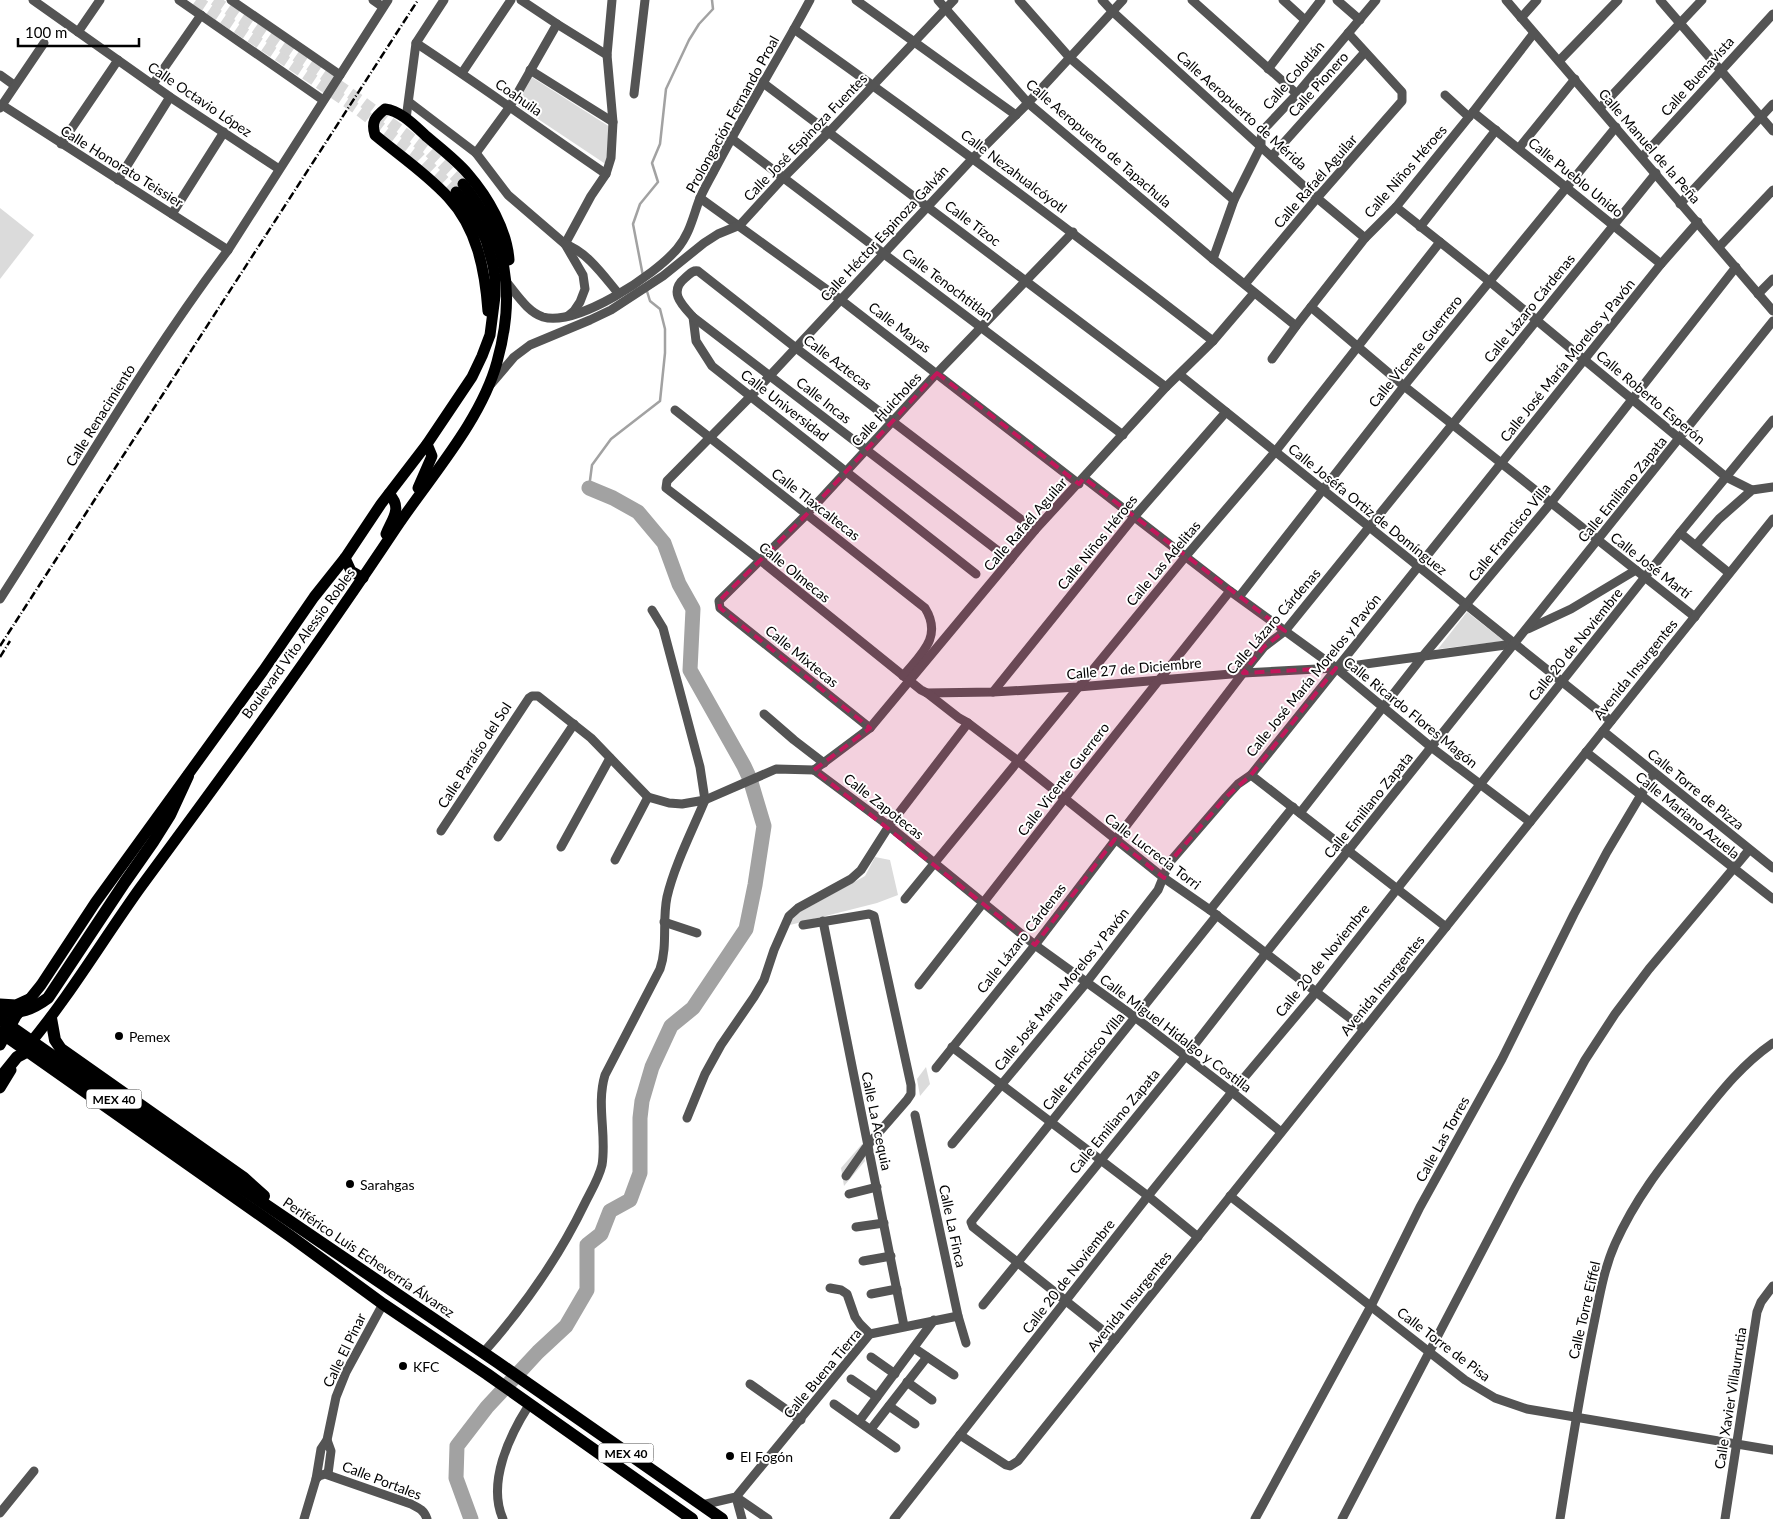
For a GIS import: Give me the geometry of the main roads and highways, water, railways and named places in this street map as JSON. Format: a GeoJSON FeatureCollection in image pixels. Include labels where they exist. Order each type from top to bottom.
{"type":"FeatureCollection","features":[{"type":"Feature","properties":{"kind":"highway"},"geometry":{"type":"LineString","coordinates":[[0,1010],[20,1012],[32,1008],[48,998],[108,906],[153,842],[170,815],[188,776]]}},
{"type":"Feature","properties":{"kind":"highway"},"geometry":{"type":"LineString","coordinates":[[21,1053],[29,1000]]}},
{"type":"Feature","properties":{"kind":"highway"},"geometry":{"type":"LineString","coordinates":[[51,1018],[55,1040],[61,1049],[244,1178],[260,1191],[274,1210]]}},
{"type":"Feature","properties":{"kind":"highway","name":"Periférico Luis Echeverría Álvarez"},"geometry":{"type":"LineString","coordinates":[[0,1021],[224,1183],[290,1236],[383,1304],[487,1374],[692,1519]]}},
{"type":"Feature","properties":{"kind":"highway","name":"Periférico Luis Echeverría Álvarez"},"geometry":{"type":"LineString","coordinates":[[0,1032],[224,1183],[274,1210],[722,1519]]}},
{"type":"Feature","properties":{"kind":"highway"},"geometry":{"type":"LineString","coordinates":[[0,1078],[21,1053],[41,1047],[61,1049]]}},
{"type":"Feature","properties":{"kind":"highway"},"geometry":{"type":"LineString","coordinates":[[49,1076],[48,1063],[55,1052],[61,1049]]}},
{"type":"Feature","properties":{"kind":"highway"},"geometry":{"type":"LineString","coordinates":[[21,1053],[49,1076],[262,1227],[290,1236]]}},
{"type":"Feature","properties":{"kind":"main road"},"geometry":{"type":"LineString","coordinates":[[490,335],[487,295],[481,258],[472,234],[449,197],[374,135],[372,126],[377,116],[385,109],[393,110],[406,118],[468,174],[488,201],[498,221],[508,252],[510,263],[508,284]]}},
{"type":"Feature","properties":{"kind":"main road","name":"Boulevard Vito Alessio Robles"},"geometry":{"type":"LineString","coordinates":[[0,1045],[16,1016],[41,985],[95,903],[188,776],[314,597],[346,558],[472,377],[490,335],[495,296],[493,265],[486,240],[460,188],[484,213],[492,228],[500,249],[508,284],[507,309],[502,342],[488,388],[464,430],[363,578],[138,891],[51,1018],[21,1053],[0,1088]]}},
{"type":"Feature","properties":{"kind":"main road"},"geometry":{"type":"LineString","coordinates":[[412,504],[431,461],[432,452],[427,444]]}},
{"type":"Feature","properties":{"kind":"main road"},"geometry":{"type":"LineString","coordinates":[[372,565],[396,508],[394,500],[389,494]]}},
{"type":"Feature","properties":{"kind":"main road"},"geometry":{"type":"LineString","coordinates":[[346,558],[350,571],[363,578]]}},
{"type":"Feature","properties":{"kind":"main road"},"geometry":{"type":"LineString","coordinates":[[41,985],[51,997],[63,1000]]}},
{"type":"Feature","properties":{"kind":"main road"},"geometry":{"type":"LineString","coordinates":[[0,1004],[16,1004],[29,1000]]}},
{"type":"Feature","properties":{"kind":"main road"},"geometry":{"type":"LineString","coordinates":[[16,1016],[21,1053]]}},
{"type":"Feature","properties":{"kind":"waterway"},"geometry":{"type":"LineString","coordinates":[[643,276],[633,224],[640,204],[658,182],[652,163],[660,144],[666,89],[689,40],[699,24],[713,9],[712,0]]}},
{"type":"Feature","properties":{"kind":"waterway"},"geometry":{"type":"LineString","coordinates":[[589,488],[592,465],[611,439],[660,401],[665,353],[665,329],[660,309],[650,301],[646,288]]}},
{"type":"Feature","properties":{"kind":"waterway"},"geometry":{"type":"LineString","coordinates":[[471,1519],[456,1478],[457,1446],[487,1407],[538,1352],[566,1326],[587,1290],[587,1245],[601,1234],[610,1211],[630,1200],[640,1173],[640,1118],[642,1101],[652,1067],[671,1026],[693,1008],[746,929],[764,826],[750,779],[744,766],[690,670],[693,609],[679,584],[664,543],[638,512],[613,498],[589,488]]}},
{"type":"Feature","properties":{"kind":"tunnel"},"geometry":{"type":"LineString","coordinates":[[196,0],[357,109],[419,156],[456,192]]}},
{"type":"Feature","properties":{"kind":"tunnel"},"geometry":{"type":"LineString","coordinates":[[214,0],[363,102],[427,150],[463,184]]}},
{"type":"Feature","properties":{"kind":"railway"},"geometry":{"type":"LineString","coordinates":[[0,646],[418,0]]}},
{"type":"Feature","properties":{"kind":"railway"},"geometry":{"type":"LineString","coordinates":[[0,657],[10,641]]}},
{"type":"Feature","properties":{"kind":"place","name":"Pemex"},"geometry":{"type":"Point","coordinates":[119,1036]}},
{"type":"Feature","properties":{"kind":"place","name":"Sarahgas"},"geometry":{"type":"Point","coordinates":[350,1184]}},
{"type":"Feature","properties":{"kind":"place","name":"KFC"},"geometry":{"type":"Point","coordinates":[403,1366]}},
{"type":"Feature","properties":{"kind":"place","name":"El Fogón"},"geometry":{"type":"Point","coordinates":[730,1456]}}]}
